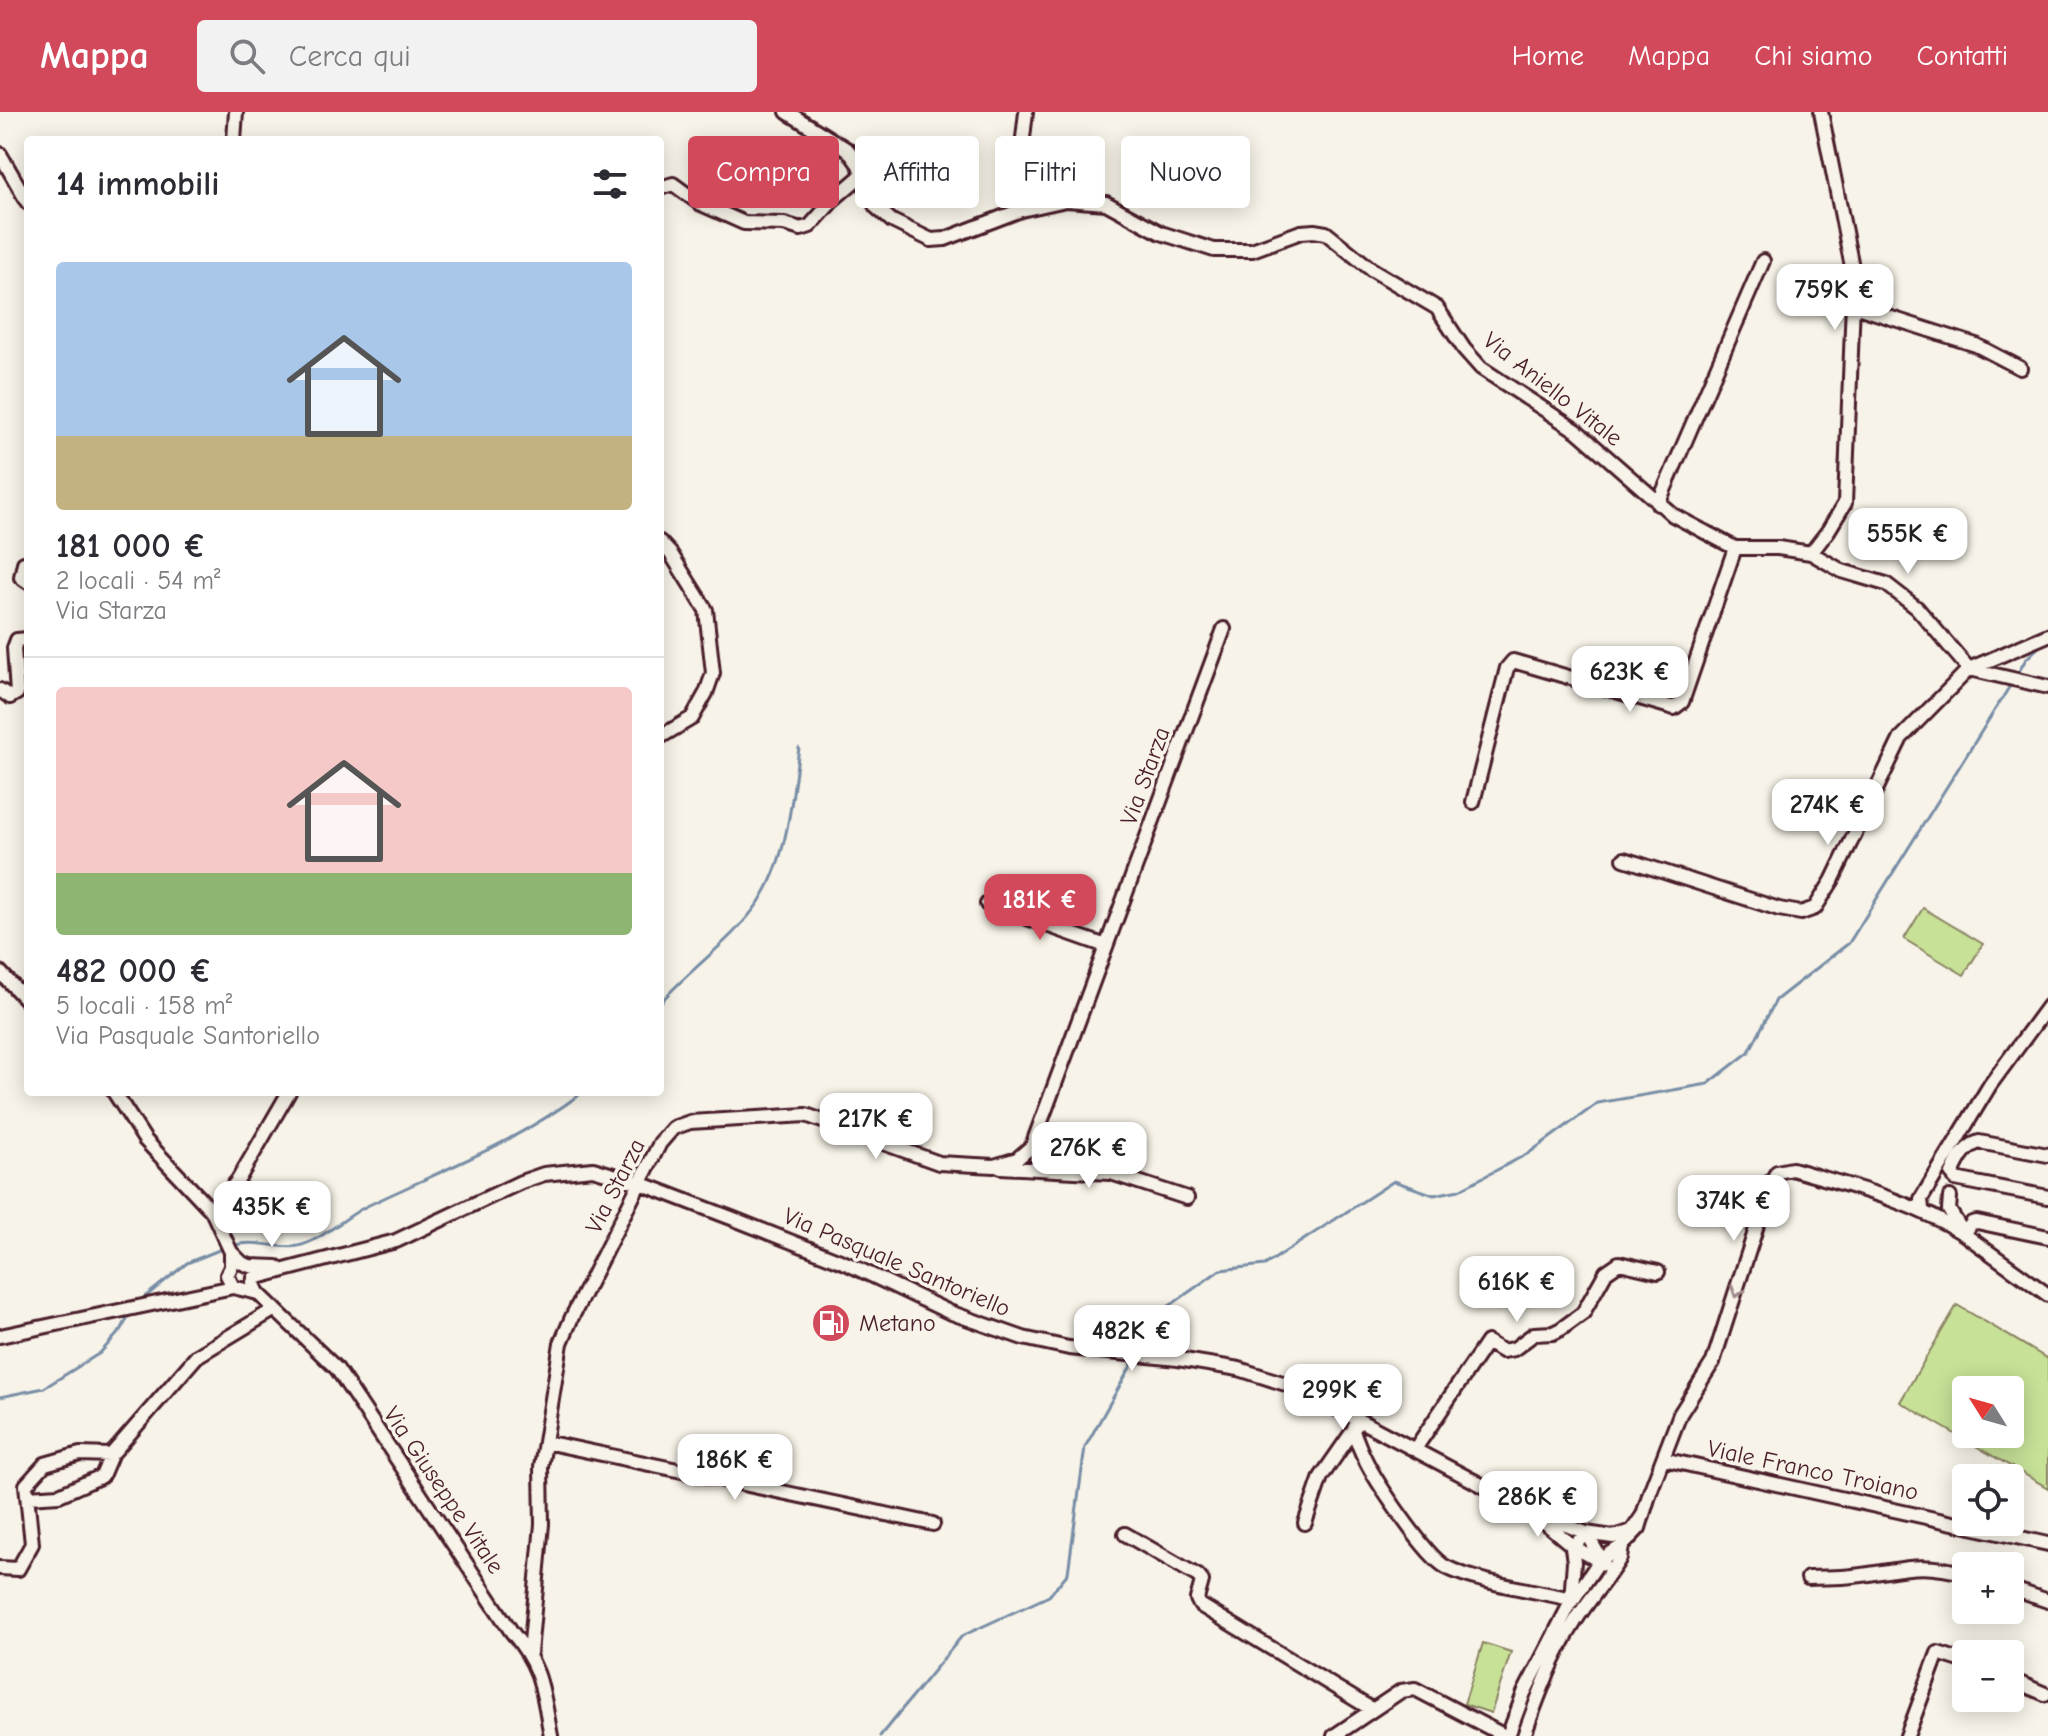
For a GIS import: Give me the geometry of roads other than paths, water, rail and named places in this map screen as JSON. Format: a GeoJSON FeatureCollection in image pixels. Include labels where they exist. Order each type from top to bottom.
{"type":"FeatureCollection","features":[{"type":"Feature","properties":{"kind":"street"},"geometry":{"type":"LineString","coordinates":[[234,136],[236,112]]}},
{"type":"Feature","properties":{"kind":"street","name":"Via Aniello Vitale"},"geometry":{"type":"LineString","coordinates":[[787,112],[834,139],[848,150],[855,161]]}},
{"type":"Feature","properties":{"kind":"street"},"geometry":{"type":"LineString","coordinates":[[1021,210],[1017,190],[1026,112]]}},
{"type":"Feature","properties":{"kind":"street"},"geometry":{"type":"LineString","coordinates":[[1821,112],[1851,255],[1854,306],[1845,503],[1811,553],[1842,571],[1874,579],[1901,593],[1975,666],[1995,675],[2047,686]]}},
{"type":"Feature","properties":{"kind":"street"},"geometry":{"type":"LineString","coordinates":[[0,154],[24,196]]}},
{"type":"Feature","properties":{"kind":"street"},"geometry":{"type":"LineString","coordinates":[[664,187],[673,184],[699,203],[744,223],[784,224],[801,229],[810,226],[855,181]]}},
{"type":"Feature","properties":{"kind":"street","name":"Via Aniello Vitale"},"geometry":{"type":"LineString","coordinates":[[877,208],[892,221],[931,240],[945,239],[1021,210],[1066,200],[1106,203],[1161,233],[1214,250],[1252,250],[1301,232],[1326,233],[1371,269],[1437,308],[1464,349],[1481,368],[1577,431],[1658,504],[1735,548],[1778,548],[1811,553]]}},
{"type":"Feature","properties":{"kind":"street"},"geometry":{"type":"LineString","coordinates":[[1658,504],[1763,261]]}},
{"type":"Feature","properties":{"kind":"street"},"geometry":{"type":"LineString","coordinates":[[1854,306],[1976,345],[2020,368]]}},
{"type":"Feature","properties":{"kind":"street"},"geometry":{"type":"LineString","coordinates":[[664,546],[706,610],[713,673],[692,718],[664,732]]}},
{"type":"Feature","properties":{"kind":"street"},"geometry":{"type":"LineString","coordinates":[[1473,802],[1507,668],[1513,661],[1674,708],[1682,702],[1735,548]]}},
{"type":"Feature","properties":{"kind":"street","name":"Via Starza"},"geometry":{"type":"LineString","coordinates":[[530,1653],[542,1524],[541,1467],[561,1343],[660,1143],[673,1128],[690,1122],[806,1115],[939,1163],[994,1166],[1017,1159],[1032,1146],[1224,629]]}},
{"type":"Feature","properties":{"kind":"street"},"geometry":{"type":"LineString","coordinates":[[1624,859],[1779,909],[1801,913],[1815,908],[1832,881],[1901,738],[1975,666],[2048,635]]}},
{"type":"Feature","properties":{"kind":"street"},"geometry":{"type":"LineString","coordinates":[[0,690],[10,697],[17,693],[14,648],[17,640],[24,639]]}},
{"type":"Feature","properties":{"kind":"street"},"geometry":{"type":"LineString","coordinates":[[987,904],[1106,946]]}},
{"type":"Feature","properties":{"kind":"street"},"geometry":{"type":"LineString","coordinates":[[0,972],[24,998]]}},
{"type":"Feature","properties":{"kind":"street"},"geometry":{"type":"LineString","coordinates":[[1927,1212],[1941,1211],[1990,1085],[2048,1006]]}},
{"type":"Feature","properties":{"kind":"street"},"geometry":{"type":"LineString","coordinates":[[117,1096],[145,1140],[212,1211],[244,1278]]}},
{"type":"Feature","properties":{"kind":"street"},"geometry":{"type":"LineString","coordinates":[[212,1211],[238,1180],[287,1096]]}},
{"type":"Feature","properties":{"kind":"street"},"geometry":{"type":"LineString","coordinates":[[1964,1234],[1949,1210],[1951,1179],[1963,1152],[1979,1142],[2048,1155]]}},
{"type":"Feature","properties":{"kind":"street"},"geometry":{"type":"LineString","coordinates":[[994,1166],[1111,1173],[1187,1198]]}},
{"type":"Feature","properties":{"kind":"street","name":"Via Pasquale Santoriello"},"geometry":{"type":"LineString","coordinates":[[0,1336],[208,1291],[244,1278],[407,1237],[521,1182],[544,1174],[593,1169],[640,1183],[848,1264],[980,1324],[1053,1345],[1202,1362],[1269,1377],[1298,1388],[1356,1425],[1415,1449],[1525,1508]]}},
{"type":"Feature","properties":{"kind":"street"},"geometry":{"type":"LineString","coordinates":[[1334,1736],[1401,1691],[1415,1689],[1507,1736],[1524,1693],[1570,1602],[1600,1560],[1632,1531],[1643,1515],[1680,1414],[1713,1362],[1771,1182],[1777,1172],[1792,1169],[1892,1198],[1927,1212],[1964,1234],[2048,1295]]}},
{"type":"Feature","properties":{"kind":"street"},"geometry":{"type":"LineString","coordinates":[[1892,1198],[1926,1191],[1951,1179],[2048,1197]]}},
{"type":"Feature","properties":{"kind":"street"},"geometry":{"type":"LineString","coordinates":[[1926,1191],[1921,1199],[1927,1212]]}},
{"type":"Feature","properties":{"kind":"street"},"geometry":{"type":"LineString","coordinates":[[1964,1234],[1972,1223],[1977,1222],[2048,1237]]}},
{"type":"Feature","properties":{"kind":"street"},"geometry":{"type":"LineString","coordinates":[[1415,1449],[1487,1342],[1502,1351],[1514,1349],[1534,1334],[1553,1333],[1561,1329],[1583,1313],[1606,1272],[1619,1263],[1658,1272]]}},
{"type":"Feature","properties":{"kind":"street"},"geometry":{"type":"LineString","coordinates":[[28,1497],[59,1495],[102,1476],[111,1455],[197,1356],[271,1306],[267,1294],[271,1282],[293,1268]]}},
{"type":"Feature","properties":{"kind":"street","name":"Via Giuseppe Vitale"},"geometry":{"type":"LineString","coordinates":[[244,1278],[337,1369],[511,1631],[530,1653],[540,1677],[551,1736]]}},
{"type":"Feature","properties":{"kind":"street"},"geometry":{"type":"LineString","coordinates":[[1305,1523],[1321,1477],[1356,1425]]}},
{"type":"Feature","properties":{"kind":"street"},"geometry":{"type":"LineString","coordinates":[[1356,1425],[1365,1461],[1439,1562],[1477,1578],[1570,1602]]}},
{"type":"Feature","properties":{"kind":"street"},"geometry":{"type":"LineString","coordinates":[[545,1442],[933,1524]]}},
{"type":"Feature","properties":{"kind":"street"},"geometry":{"type":"LineString","coordinates":[[0,1568],[18,1569],[32,1544],[26,1485],[45,1464],[80,1454],[111,1455]]}},
{"type":"Feature","properties":{"kind":"street","name":"Viale Franco Troiano"},"geometry":{"type":"LineString","coordinates":[[1663,1459],[2048,1544]]}},
{"type":"Feature","properties":{"kind":"street"},"geometry":{"type":"LineString","coordinates":[[1525,1508],[1586,1533],[1618,1542]]}},
{"type":"Feature","properties":{"kind":"street"},"geometry":{"type":"LineString","coordinates":[[1525,1508],[1558,1532],[1572,1548],[1600,1560]]}},
{"type":"Feature","properties":{"kind":"street"},"geometry":{"type":"LineString","coordinates":[[1572,1548],[1586,1533]]}},
{"type":"Feature","properties":{"kind":"street"},"geometry":{"type":"LineString","coordinates":[[1586,1533],[1600,1560],[1611,1573]]}},
{"type":"Feature","properties":{"kind":"street"},"geometry":{"type":"LineString","coordinates":[[1125,1534],[1198,1576],[1202,1581],[1197,1599],[1200,1605],[1373,1710]]}},
{"type":"Feature","properties":{"kind":"street"},"geometry":{"type":"LineString","coordinates":[[1524,1736],[1542,1685],[1571,1629],[1620,1558],[1618,1542]]}},
{"type":"Feature","properties":{"kind":"street"},"geometry":{"type":"LineString","coordinates":[[1570,1602],[1574,1562],[1572,1548]]}},
{"type":"Feature","properties":{"kind":"street"},"geometry":{"type":"LineString","coordinates":[[1808,1578],[1853,1576],[1912,1566],[1939,1566],[1952,1570]]}},
{"type":"Feature","properties":{"kind":"street"},"geometry":{"type":"LineString","coordinates":[[2024,1593],[2048,1601]]}},
{"type":"Feature","properties":{"kind":"street"},"geometry":{"type":"LineString","coordinates":[[1907,1736],[1938,1653],[1952,1658]]}},
{"type":"Feature","properties":{"kind":"street"},"geometry":{"type":"LineString","coordinates":[[2024,1685],[2045,1694]]}},
{"type":"Feature","properties":{"kind":"waterway"},"geometry":{"type":"LineString","coordinates":[[2017,675],[2026,659],[2042,644]]}},
{"type":"Feature","properties":{"kind":"waterway"},"geometry":{"type":"LineString","coordinates":[[1139,1352],[1165,1309],[1220,1270],[1265,1265],[1394,1181],[1434,1195],[1459,1190],[1529,1153],[1598,1103],[1708,1084],[1749,1052],[1776,1000],[1849,943],[2013,681]]}},
{"type":"Feature","properties":{"kind":"waterway"},"geometry":{"type":"LineString","coordinates":[[664,999],[749,916],[769,885],[783,847],[799,748]]}},
{"type":"Feature","properties":{"kind":"waterway"},"geometry":{"type":"LineString","coordinates":[[231,1246],[249,1243],[291,1247],[306,1244],[367,1206],[505,1141],[577,1096]]}},
{"type":"Feature","properties":{"kind":"waterway"},"geometry":{"type":"LineString","coordinates":[[140,1301],[187,1263],[224,1248]]}},
{"type":"Feature","properties":{"kind":"waterway"},"geometry":{"type":"LineString","coordinates":[[0,1397],[44,1388],[100,1353],[122,1329],[130,1312]]}},
{"type":"Feature","properties":{"kind":"waterway"},"geometry":{"type":"LineString","coordinates":[[880,1736],[962,1636],[1049,1596],[1068,1573],[1085,1447],[1135,1359]]}},
{"type":"Feature","properties":{"kind":"place","name":"Metano"},"geometry":{"type":"Point","coordinates":[831,1323]}}]}
